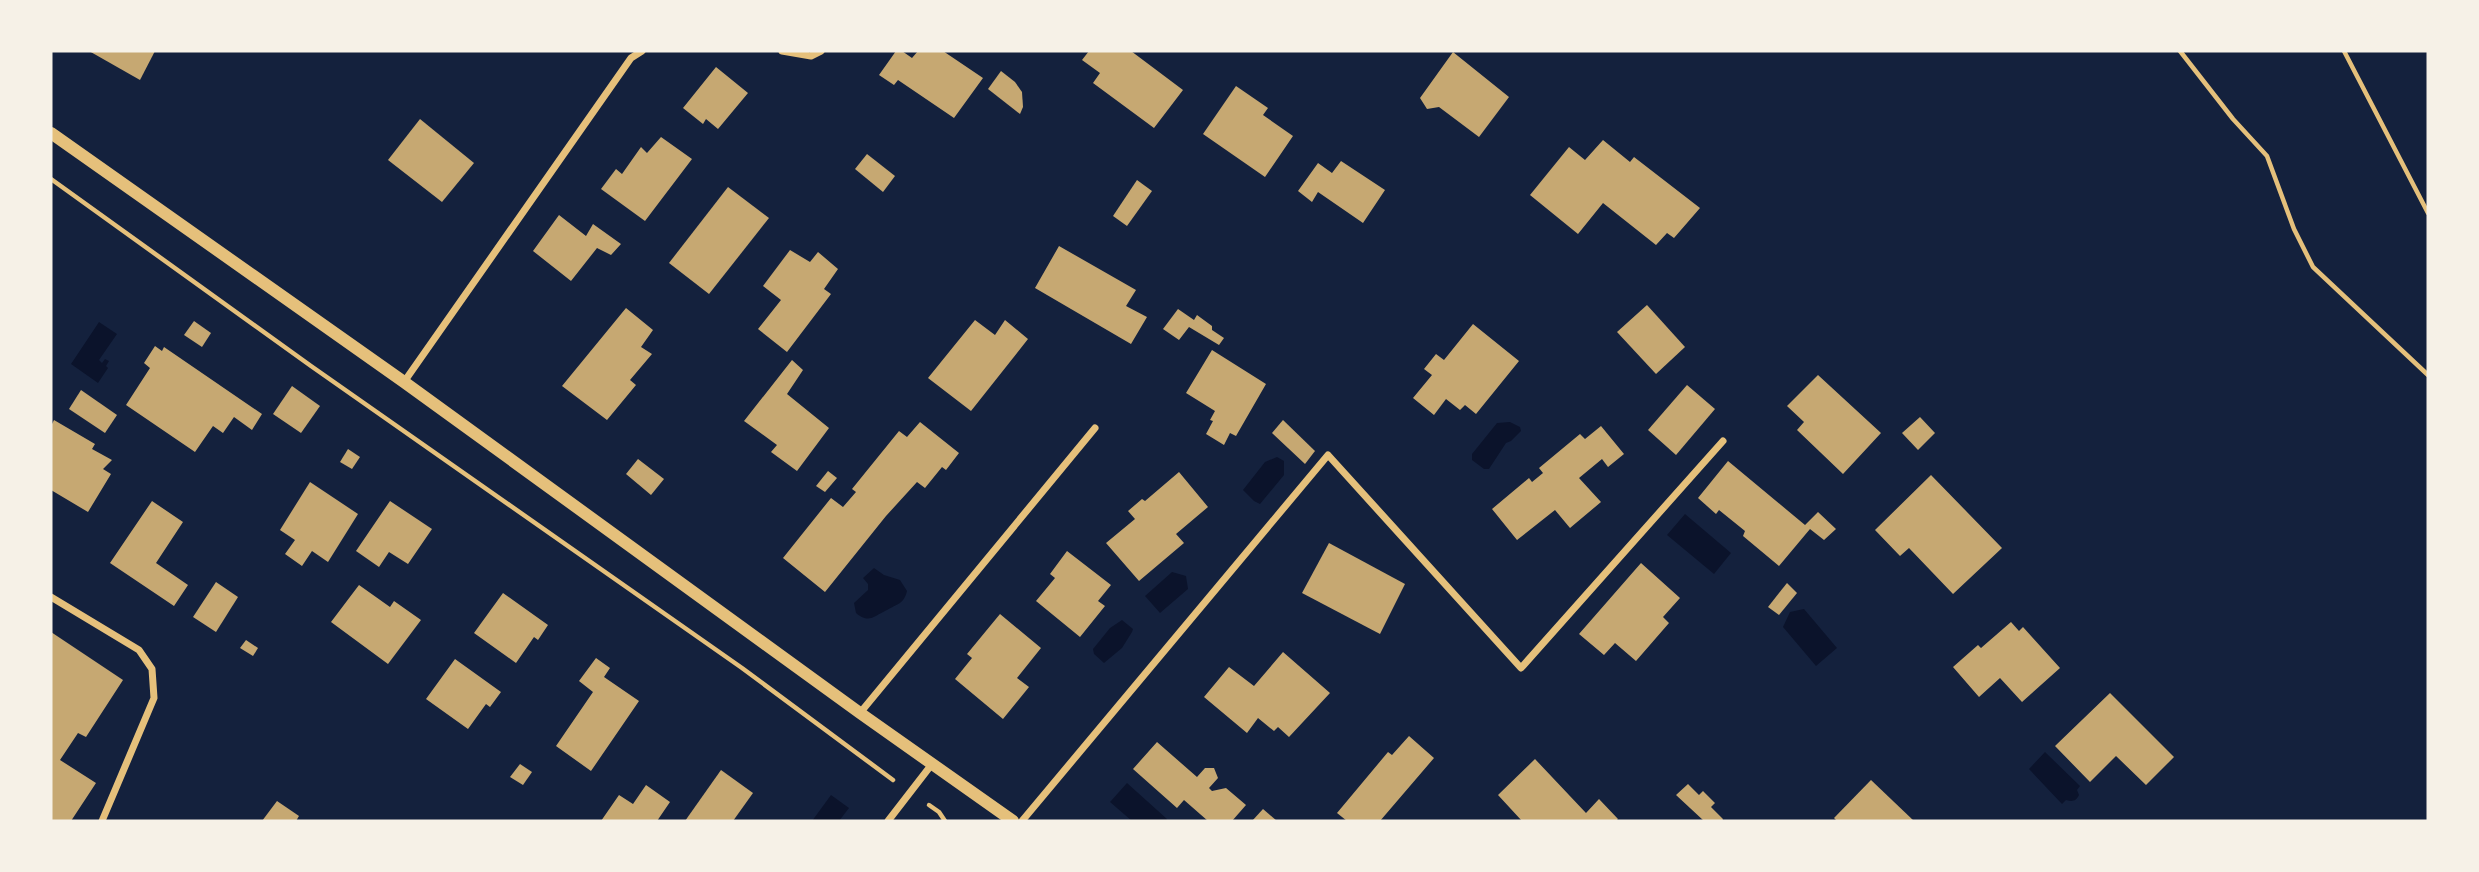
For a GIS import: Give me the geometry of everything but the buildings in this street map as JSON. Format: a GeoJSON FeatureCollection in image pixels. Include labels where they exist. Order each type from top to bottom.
{"type":"FeatureCollection","features":[{"type":"Feature","properties":{"kind":"street"},"geometry":{"type":"LineString","coordinates":[[404,382],[631,58],[642,51]]}},
{"type":"Feature","properties":{"kind":"street"},"geometry":{"type":"LineString","coordinates":[[782,51],[811,56],[821,51]]}},
{"type":"Feature","properties":{"kind":"street"},"geometry":{"type":"LineString","coordinates":[[51,133],[404,382],[1013,821]]}},
{"type":"Feature","properties":{"kind":"street"},"geometry":{"type":"LineString","coordinates":[[860,713],[1095,428]]}},
{"type":"Feature","properties":{"kind":"street"},"geometry":{"type":"LineString","coordinates":[[1022,821],[1328,455],[1521,668],[1723,441]]}},
{"type":"Feature","properties":{"kind":"street"},"geometry":{"type":"LineString","coordinates":[[51,597],[139,650],[152,669],[154,698],[102,821]]}},
{"type":"Feature","properties":{"kind":"street"},"geometry":{"type":"LineString","coordinates":[[888,821],[932,764]]}},
{"type":"Feature","properties":{"kind":"path"},"geometry":{"type":"LineString","coordinates":[[2180,51],[2233,119],[2267,156],[2294,229],[2312,267],[2428,375]]}},
{"type":"Feature","properties":{"kind":"path"},"geometry":{"type":"LineString","coordinates":[[2344,51],[2428,213]]}},
{"type":"Feature","properties":{"kind":"path"},"geometry":{"type":"LineString","coordinates":[[51,179],[311,366],[742,668],[939,812],[945,821]]}},
{"type":"Feature","properties":{"kind":"water"},"geometry":{"type":"Polygon","coordinates":[[[99,322],[117,334],[99,360],[102,363],[105,359],[109,361],[106,366],[108,368],[98,383],[71,364],[99,322]]]}},
{"type":"Feature","properties":{"kind":"water"},"geometry":{"type":"Polygon","coordinates":[[[1510,422],[1520,427],[1521,431],[1506,443],[1489,469],[1484,469],[1472,460],[1472,454],[1497,423],[1510,422]]]}},
{"type":"Feature","properties":{"kind":"water"},"geometry":{"type":"Polygon","coordinates":[[[1277,457],[1284,461],[1284,475],[1260,504],[1243,490],[1265,462],[1277,457]]]}},
{"type":"Feature","properties":{"kind":"water"},"geometry":{"type":"Polygon","coordinates":[[[1685,514],[1731,553],[1714,574],[1667,535],[1685,514]]]}},
{"type":"Feature","properties":{"kind":"water"},"geometry":{"type":"Polygon","coordinates":[[[874,568],[884,575],[900,580],[907,591],[900,603],[875,616],[864,618],[856,613],[854,603],[868,590],[868,584],[863,578],[874,568]]]}},
{"type":"Feature","properties":{"kind":"water"},"geometry":{"type":"Polygon","coordinates":[[[1172,572],[1186,576],[1188,589],[1160,613],[1145,596],[1172,572]]]}},
{"type":"Feature","properties":{"kind":"water"},"geometry":{"type":"Polygon","coordinates":[[[1804,609],[1837,648],[1816,666],[1783,627],[1790,612],[1804,609]]]}},
{"type":"Feature","properties":{"kind":"water"},"geometry":{"type":"Polygon","coordinates":[[[1122,620],[1133,629],[1132,632],[1122,648],[1104,663],[1094,654],[1093,649],[1110,628],[1122,620]]]}},
{"type":"Feature","properties":{"kind":"water"},"geometry":{"type":"Polygon","coordinates":[[[2045,752],[2080,786],[2075,800],[2066,800],[2062,804],[2029,769],[2045,752]]]}},
{"type":"Feature","properties":{"kind":"water"},"geometry":{"type":"Polygon","coordinates":[[[1127,783],[1167,819],[1166,821],[1132,821],[1110,802],[1127,783]]]}},
{"type":"Feature","properties":{"kind":"water"},"geometry":{"type":"Polygon","coordinates":[[[831,795],[849,808],[839,821],[812,821],[831,795]]]}}]}
